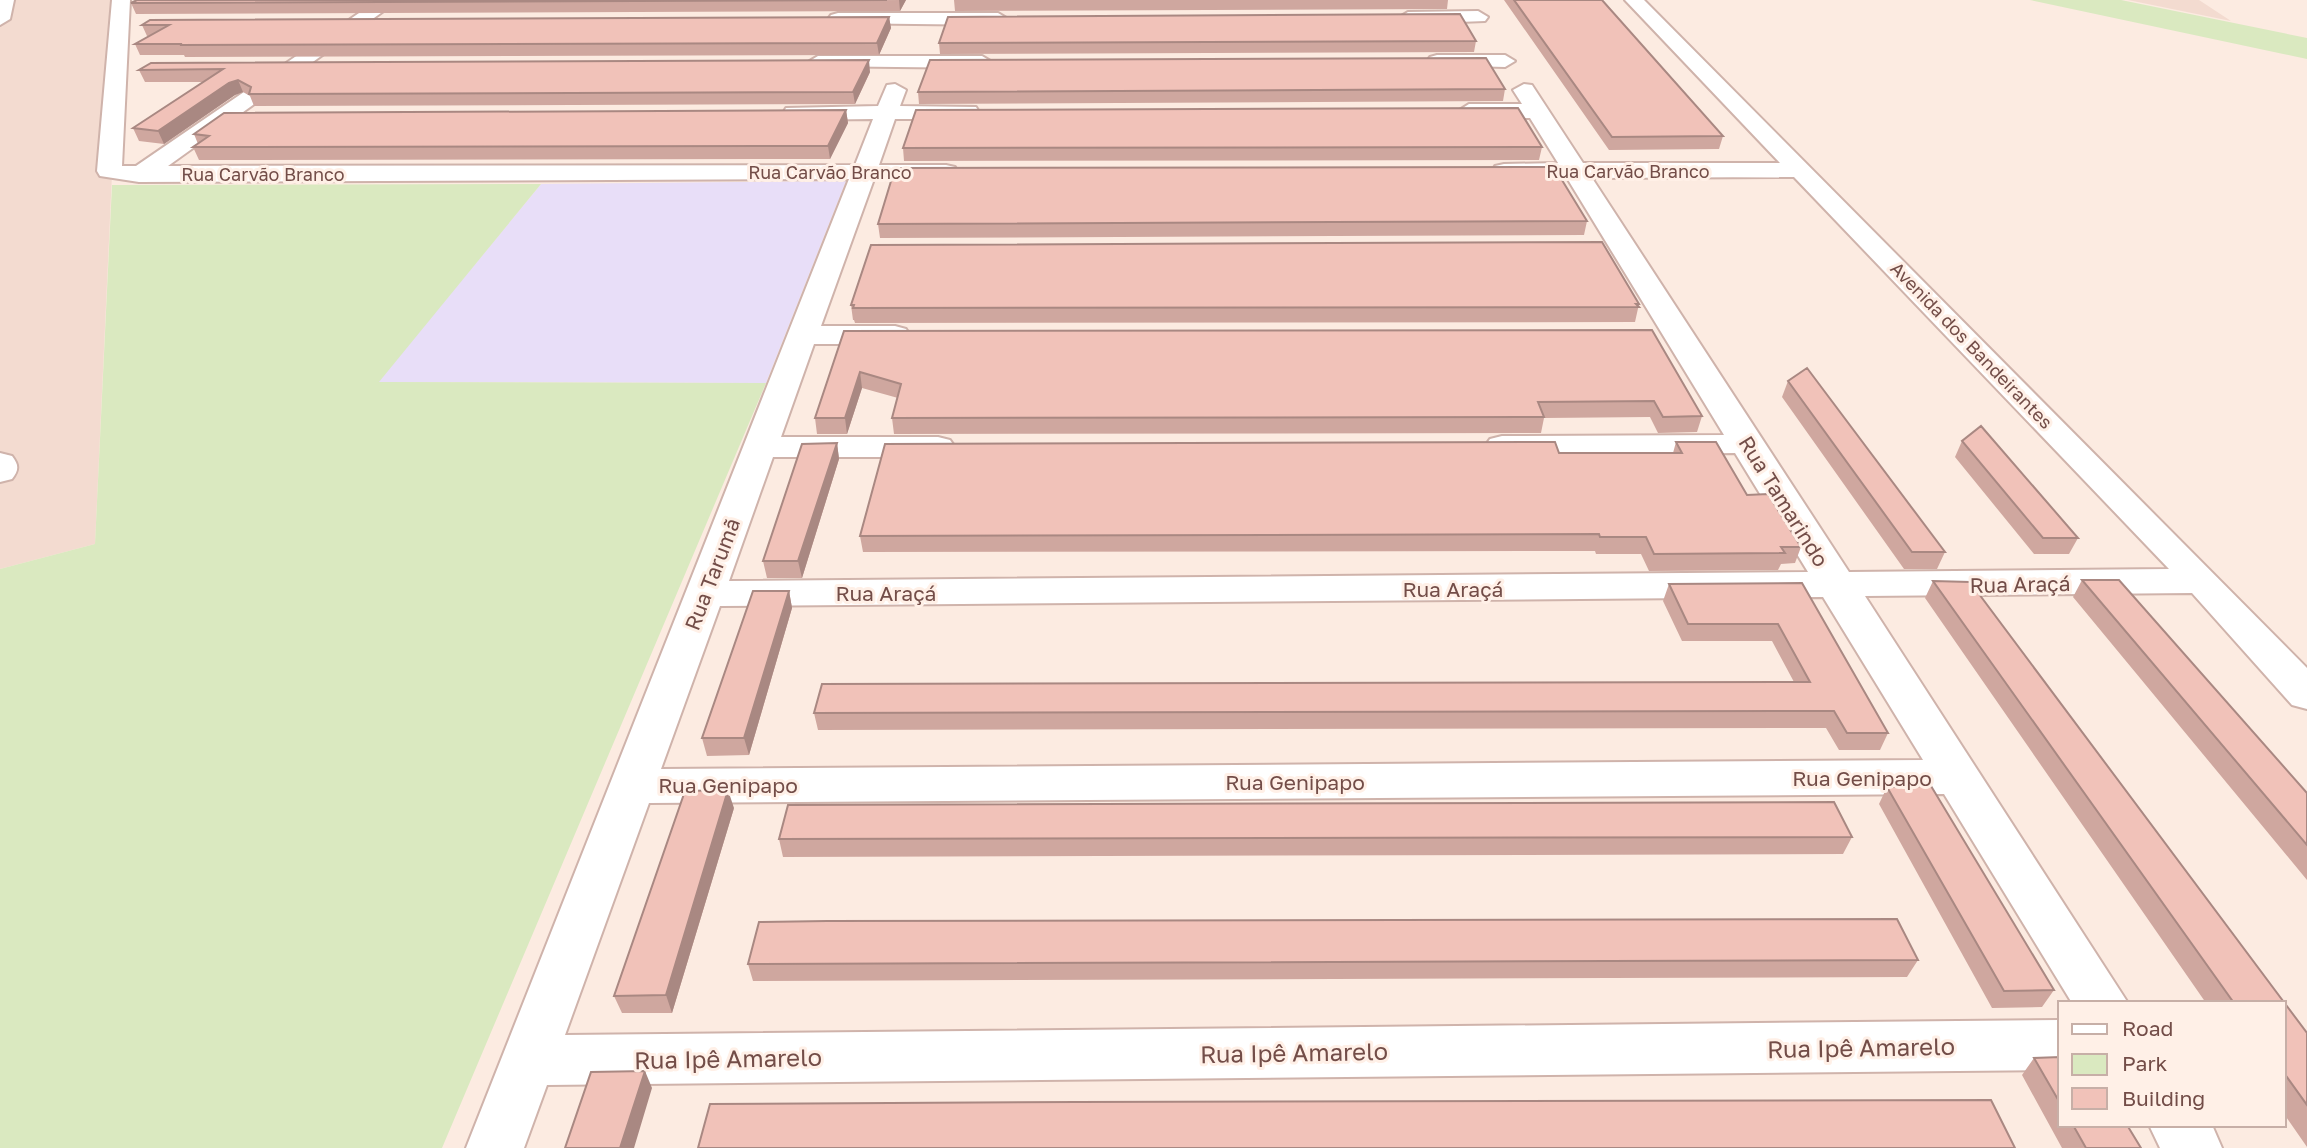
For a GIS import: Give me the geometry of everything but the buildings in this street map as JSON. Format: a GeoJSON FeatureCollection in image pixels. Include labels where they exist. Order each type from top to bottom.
{"type":"FeatureCollection","features":[{"type":"Feature","properties":{"kind":"street"},"geometry":{"type":"LineString","coordinates":[[0,19],[5,0]]}},
{"type":"Feature","properties":{"kind":"street"},"geometry":{"type":"LineString","coordinates":[[121,0],[129,23],[116,66],[144,66]]}},
{"type":"Feature","properties":{"kind":"street"},"geometry":{"type":"LineString","coordinates":[[139,175],[390,0]]}},
{"type":"Feature","properties":{"kind":"street","name":"Avenida dos Bandeirantes"},"geometry":{"type":"LineString","coordinates":[[1634,0],[2202,581],[2307,694]]}},
{"type":"Feature","properties":{"kind":"street"},"geometry":{"type":"LineString","coordinates":[[812,19],[926,9],[1020,19]]}},
{"type":"Feature","properties":{"kind":"street","name":"Rua Tarumã"},"geometry":{"type":"LineString","coordinates":[[495,1148],[803,335],[849,248],[864,172],[926,9]]}},
{"type":"Feature","properties":{"kind":"street"},"geometry":{"type":"LineString","coordinates":[[1395,18],[1473,9]]}},
{"type":"Feature","properties":{"kind":"street","name":"Rua Tamarindo"},"geometry":{"type":"LineString","coordinates":[[1473,9],[1575,171],[1608,246],[1664,334],[1749,445],[2100,1001]]}},
{"type":"Feature","properties":{"kind":"street"},"geometry":{"type":"LineString","coordinates":[[330,22],[399,22]]}},
{"type":"Feature","properties":{"kind":"street"},"geometry":{"type":"LineString","coordinates":[[1422,61],[1505,61]]}},
{"type":"Feature","properties":{"kind":"street"},"geometry":{"type":"LineString","coordinates":[[795,62],[1003,62]]}},
{"type":"Feature","properties":{"kind":"street"},"geometry":{"type":"LineString","coordinates":[[255,65],[338,65]]}},
{"type":"Feature","properties":{"kind":"street","name":"Rua Carvão Branco"},"geometry":{"type":"LineString","coordinates":[[116,66],[109,171],[139,175],[976,172]]}},
{"type":"Feature","properties":{"kind":"street"},"geometry":{"type":"LineString","coordinates":[[1440,111],[1537,111]]}},
{"type":"Feature","properties":{"kind":"street"},"geometry":{"type":"LineString","coordinates":[[776,113],[984,112]]}},
{"type":"Feature","properties":{"kind":"street"},"geometry":{"type":"LineString","coordinates":[[223,116],[264,116]]}},
{"type":"Feature","properties":{"kind":"street","name":"Rua Carvão Branco"},"geometry":{"type":"LineString","coordinates":[[1478,171],[1802,170]]}},
{"type":"Feature","properties":{"kind":"street"},"geometry":{"type":"LineString","coordinates":[[803,335],[928,335]]}},
{"type":"Feature","properties":{"kind":"street"},"geometry":{"type":"LineString","coordinates":[[1470,446],[1749,445]]}},
{"type":"Feature","properties":{"kind":"street"},"geometry":{"type":"LineString","coordinates":[[760,447],[969,447]]}},
{"type":"Feature","properties":{"kind":"street"},"geometry":{"type":"LineString","coordinates":[[0,463],[0,472]]}},
{"type":"Feature","properties":{"kind":"street","name":"Rua Araçá"},"geometry":{"type":"LineString","coordinates":[[705,594],[2202,581]]}},
{"type":"Feature","properties":{"kind":"street","name":"Rua Genipapo"},"geometry":{"type":"LineString","coordinates":[[632,786],[1959,777]]}},
{"type":"Feature","properties":{"kind":"street","name":"Rua Ipê Amarelo"},"geometry":{"type":"LineString","coordinates":[[529,1060],[2058,1045]]}},
{"type":"Feature","properties":{"kind":"street"},"geometry":{"type":"LineString","coordinates":[[2179,1127],[2193,1148]]}},
{"type":"Feature","properties":{"kind":"shaded area"},"geometry":{"type":"Polygon","coordinates":[[[0,0],[120,0],[95,544],[0,569],[0,0]]]}},
{"type":"Feature","properties":{"kind":"shaded area"},"geometry":{"type":"Polygon","coordinates":[[[2128,0],[2199,0],[2231,21],[2128,0]]]}},
{"type":"Feature","properties":{"kind":"shaded area"},"geometry":{"type":"Polygon","coordinates":[[[846,181],[766,383],[378,382],[541,184],[846,181]]]}},
{"type":"Feature","properties":{"kind":"green space"},"geometry":{"type":"Polygon","coordinates":[[[2030,0],[2121,0],[2307,38],[2307,59],[2030,0]]]}},
{"type":"Feature","properties":{"kind":"green space"},"geometry":{"type":"Polygon","coordinates":[[[541,184],[379,382],[766,383],[442,1148],[0,1148],[0,569],[95,544],[112,185],[541,184]]]}}]}
